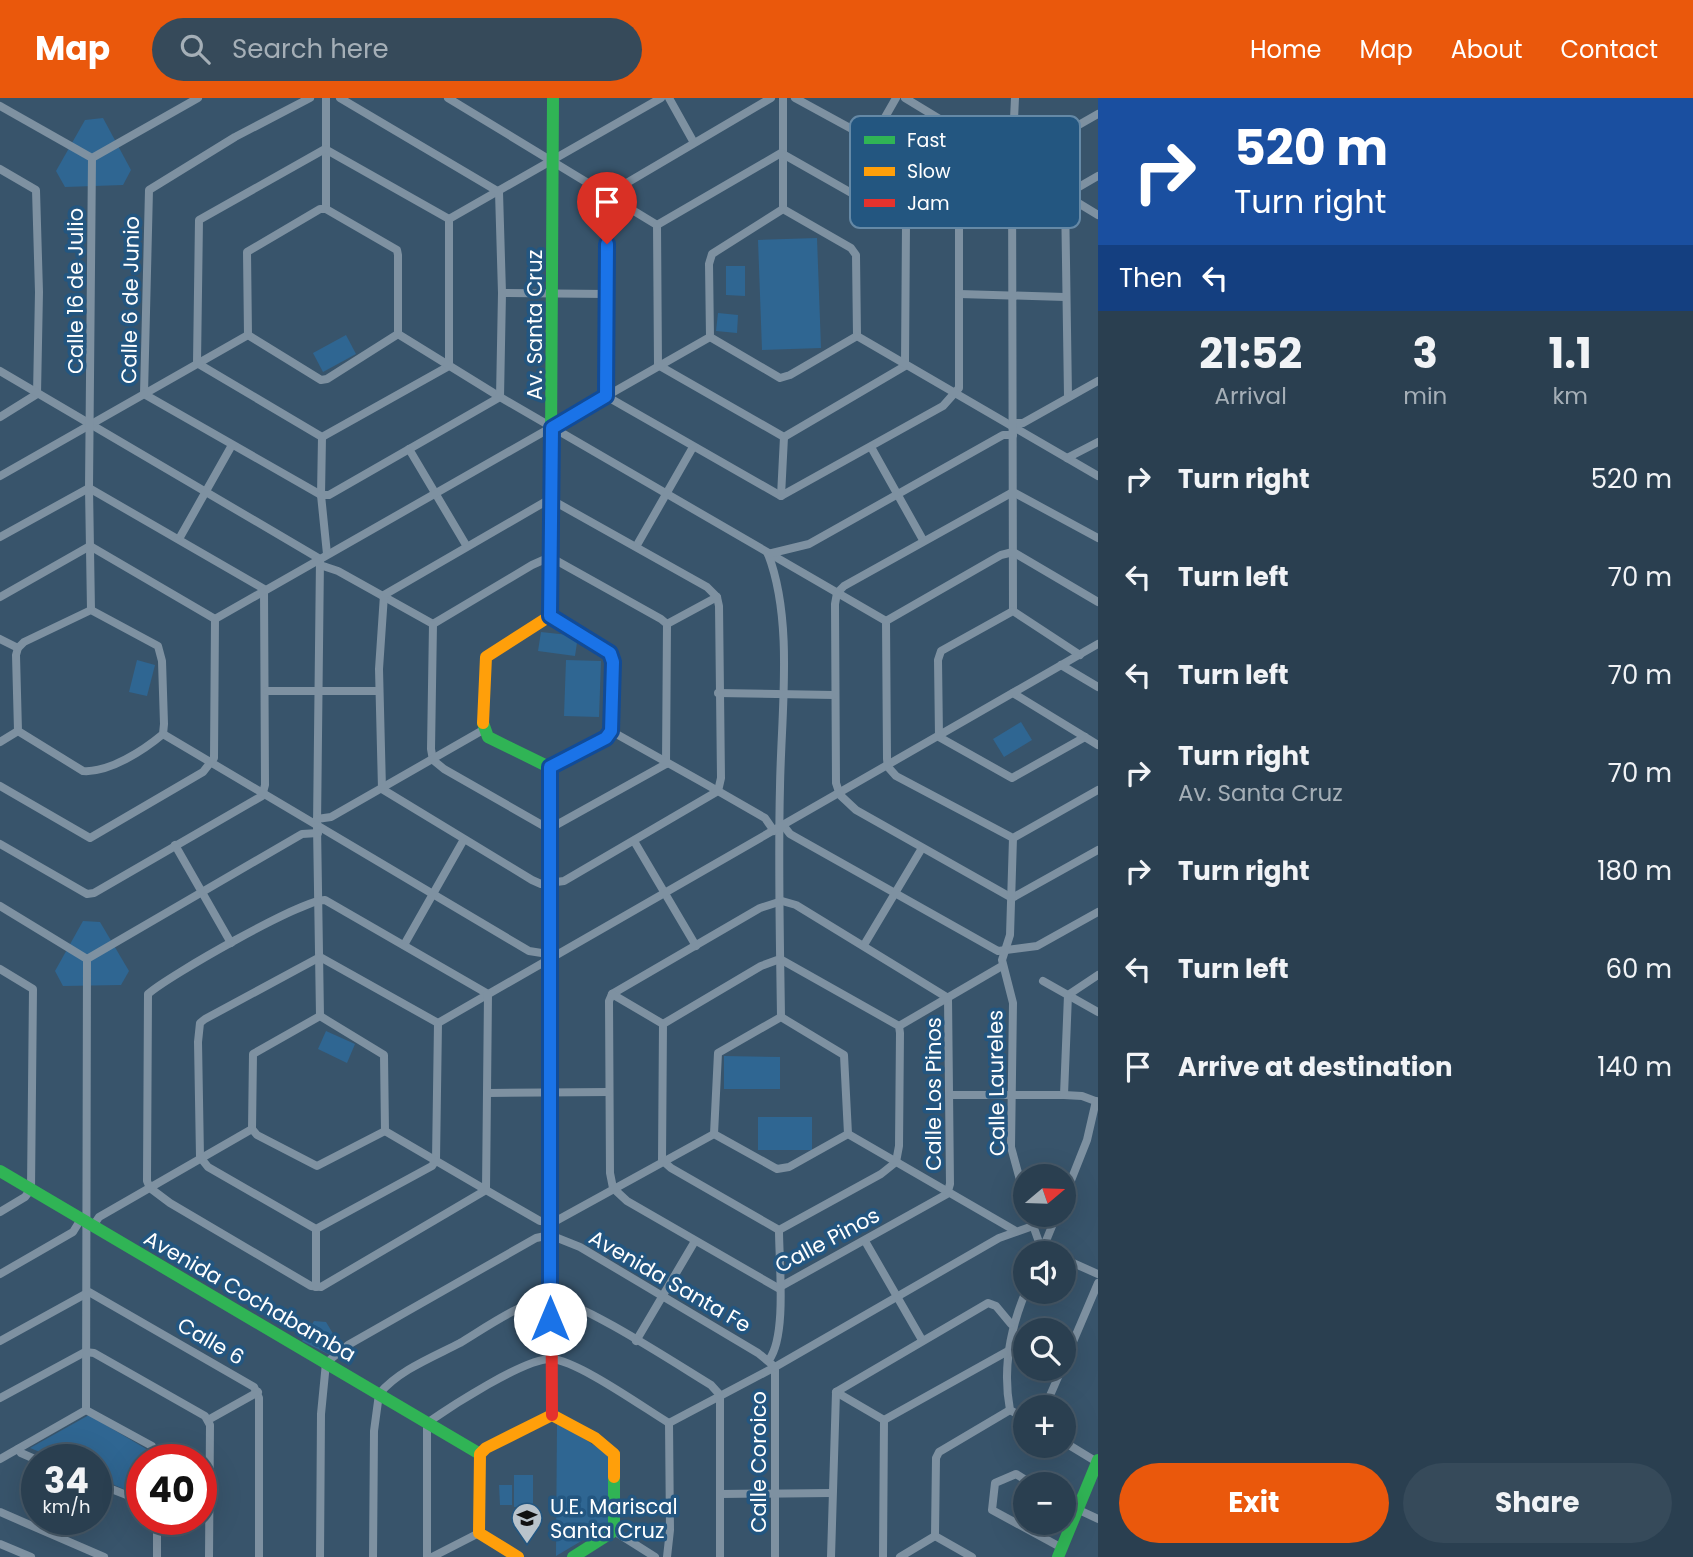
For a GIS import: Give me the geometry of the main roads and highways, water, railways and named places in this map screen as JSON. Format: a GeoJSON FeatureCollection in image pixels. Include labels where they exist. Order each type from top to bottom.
{"type":"FeatureCollection","features":[{"type":"Feature","properties":{"kind":"place","name":"U.E. Mariscal Santa Cruz"},"geometry":{"type":"Point","coordinates":[527,1545]}}]}
